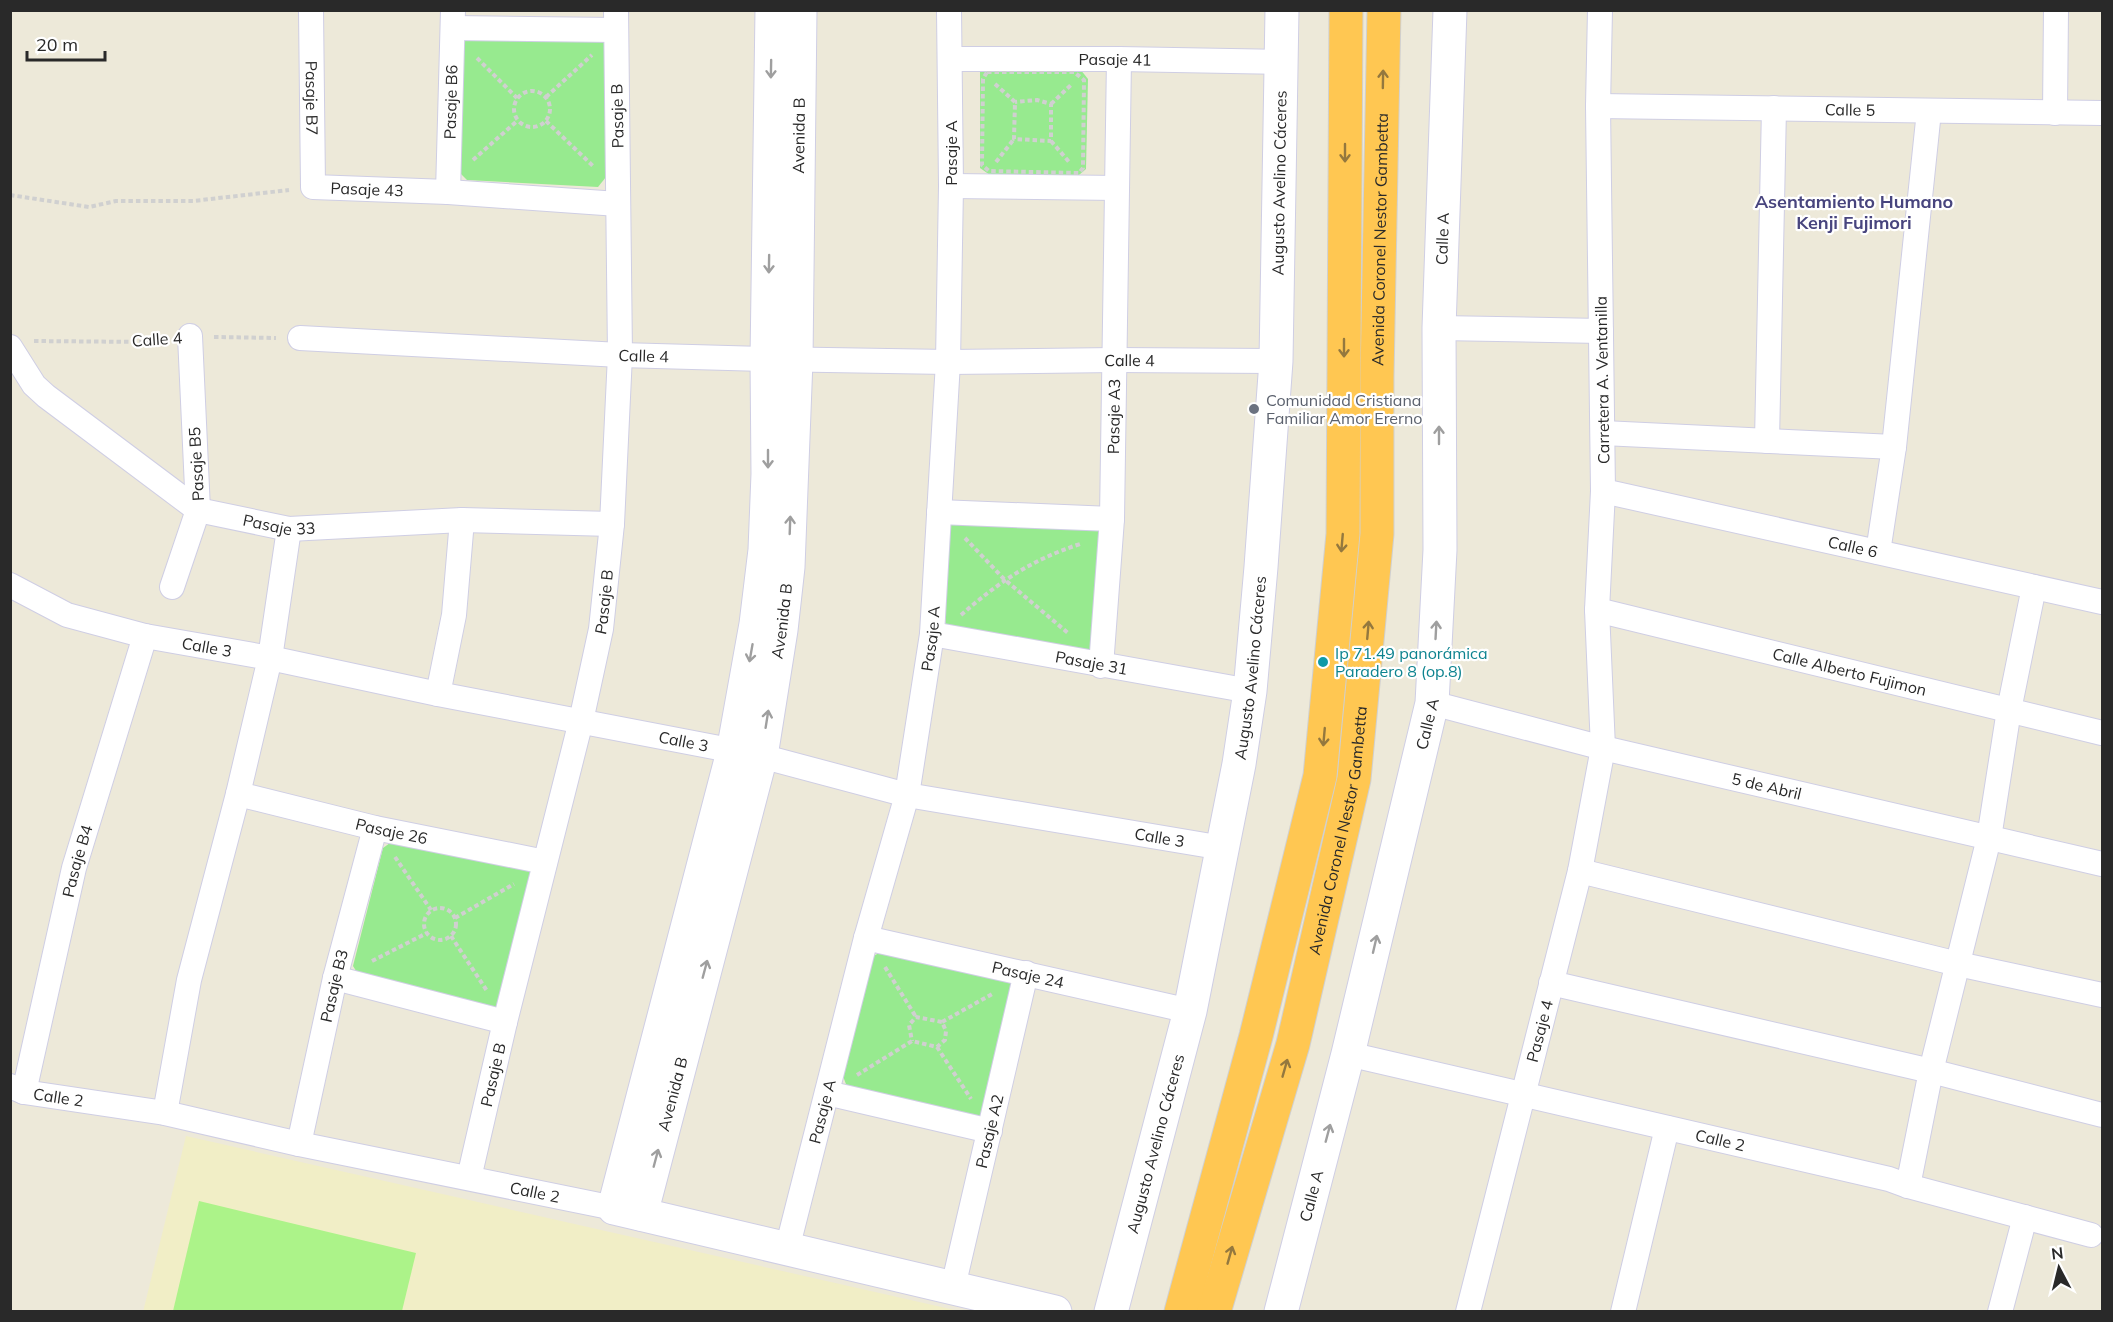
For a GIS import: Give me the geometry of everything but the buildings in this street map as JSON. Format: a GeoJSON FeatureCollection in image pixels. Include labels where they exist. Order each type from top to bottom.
{"type":"FeatureCollection","features":[{"type":"Feature","properties":{"kind":"highway","name":"Avenida Coronel Nestor Gambetta"},"geometry":{"type":"LineString","coordinates":[[1181,1311],[1256,1036],[1320,776],[1343,534],[1346,10]]}},
{"type":"Feature","properties":{"kind":"highway","name":"Avenida Coronel Nestor Gambetta"},"geometry":{"type":"LineString","coordinates":[[1214,1311],[1293,1044],[1354,779],[1377,534],[1384,10]]}},
{"type":"Feature","properties":{"kind":"street","name":"Pasaje B7"},"geometry":{"type":"LineString","coordinates":[[311,10],[313,187]]}},
{"type":"Feature","properties":{"kind":"street","name":"Avenida B"},"geometry":{"type":"LineString","coordinates":[[628,1211],[747,754],[788,567],[772,10]]}},
{"type":"Feature","properties":{"kind":"street","name":"Avenida B"},"geometry":{"type":"LineString","coordinates":[[782,359],[800,10]]}},
{"type":"Feature","properties":{"kind":"street","name":"Pasaje A"},"geometry":{"type":"LineString","coordinates":[[787,1249],[866,938],[907,795],[932,634],[948,362],[951,186],[948,10]]}},
{"type":"Feature","properties":{"kind":"street","name":"Augusto Avelino Cáceres"},"geometry":{"type":"LineString","coordinates":[[1111,1311],[1190,1011],[1239,764],[1250,691],[1276,361],[1282,10]]}},
{"type":"Feature","properties":{"kind":"street","name":"Calle A"},"geometry":{"type":"LineString","coordinates":[[1281,1311],[1348,1054],[1432,703],[1440,550],[1439,328],[1450,10]]}},
{"type":"Feature","properties":{"kind":"street","name":"Carretera A. Ventanilla"},"geometry":{"type":"LineString","coordinates":[[1600,10],[1598,106],[1604,491],[1597,610],[1603,748]]}},
{"type":"Feature","properties":{"kind":"street"},"geometry":{"type":"LineString","coordinates":[[2055,113],[2056,10]]}},
{"type":"Feature","properties":{"kind":"street"},"geometry":{"type":"LineString","coordinates":[[453,19],[616,20]]}},
{"type":"Feature","properties":{"kind":"street","name":"Pasaje B6"},"geometry":{"type":"LineString","coordinates":[[448,192],[453,19]]}},
{"type":"Feature","properties":{"kind":"street","name":"Pasaje B"},"geometry":{"type":"LineString","coordinates":[[469,1178],[602,629],[612,524],[620,356],[616,20]]}},
{"type":"Feature","properties":{"kind":"street","name":"Pasaje 41"},"geometry":{"type":"LineString","coordinates":[[950,59],[1281,62]]}},
{"type":"Feature","properties":{"kind":"street","name":"Pasaje A3"},"geometry":{"type":"LineString","coordinates":[[1101,666],[1112,519],[1119,59]]}},
{"type":"Feature","properties":{"kind":"street","name":"Calle 5"},"geometry":{"type":"LineString","coordinates":[[1598,106],[2103,113]]}},
{"type":"Feature","properties":{"kind":"street"},"geometry":{"type":"LineString","coordinates":[[1767,441],[1774,108]]}},
{"type":"Feature","properties":{"kind":"street"},"geometry":{"type":"LineString","coordinates":[[1878,552],[1894,447],[1929,111]]}},
{"type":"Feature","properties":{"kind":"street"},"geometry":{"type":"LineString","coordinates":[[951,186],[1118,188]]}},
{"type":"Feature","properties":{"kind":"street","name":"Pasaje 43"},"geometry":{"type":"LineString","coordinates":[[313,187],[448,192],[618,204]]}},
{"type":"Feature","properties":{"kind":"street"},"geometry":{"type":"LineString","coordinates":[[1439,328],[1601,331]]}},
{"type":"Feature","properties":{"kind":"street","name":"Pasaje B5"},"geometry":{"type":"LineString","coordinates":[[172,586],[198,510],[190,336]]}},
{"type":"Feature","properties":{"kind":"street","name":"Calle 4"},"geometry":{"type":"LineString","coordinates":[[300,338],[620,356],[948,362],[1276,361]]}},
{"type":"Feature","properties":{"kind":"street","name":"Pasaje 33"},"geometry":{"type":"LineString","coordinates":[[22,344],[34,385],[198,510],[289,529],[462,520],[612,524]]}},
{"type":"Feature","properties":{"kind":"street"},"geometry":{"type":"LineString","coordinates":[[1603,433],[1894,447]]}},
{"type":"Feature","properties":{"kind":"street","name":"Calle 6"},"geometry":{"type":"LineString","coordinates":[[1604,491],[2103,602]]}},
{"type":"Feature","properties":{"kind":"street"},"geometry":{"type":"LineString","coordinates":[[939,512],[1112,519]]}},
{"type":"Feature","properties":{"kind":"street"},"geometry":{"type":"LineString","coordinates":[[438,694],[454,615],[462,520]]}},
{"type":"Feature","properties":{"kind":"street"},"geometry":{"type":"LineString","coordinates":[[165,1113],[189,980],[238,794],[270,658],[289,529]]}},
{"type":"Feature","properties":{"kind":"street","name":"Calle 3"},"geometry":{"type":"LineString","coordinates":[[10,585],[67,615],[145,636],[270,658],[438,694],[747,754],[907,795],[1222,848]]}},
{"type":"Feature","properties":{"kind":"street"},"geometry":{"type":"LineString","coordinates":[[1908,1186],[1931,1071],[1989,838],[2009,710],[2034,586]]}},
{"type":"Feature","properties":{"kind":"street","name":"Calle Alberto Fujimon"},"geometry":{"type":"LineString","coordinates":[[1597,610],[2103,733]]}},
{"type":"Feature","properties":{"kind":"street","name":"Pasaje 31"},"geometry":{"type":"LineString","coordinates":[[932,634],[1250,691]]}},
{"type":"Feature","properties":{"kind":"street","name":"Pasaje B4"},"geometry":{"type":"LineString","coordinates":[[17,1089],[74,868],[145,636]]}},
{"type":"Feature","properties":{"kind":"street","name":"5 de Abril"},"geometry":{"type":"LineString","coordinates":[[1432,703],[1603,748],[2103,864]]}},
{"type":"Feature","properties":{"kind":"street","name":"Pasaje 4"},"geometry":{"type":"LineString","coordinates":[[1468,1311],[1580,871],[1603,748]]}},
{"type":"Feature","properties":{"kind":"street","name":"Pasaje 26"},"geometry":{"type":"LineString","coordinates":[[238,794],[375,828],[545,862]]}},
{"type":"Feature","properties":{"kind":"street","name":"Pasaje B3"},"geometry":{"type":"LineString","coordinates":[[299,1144],[335,978],[375,828]]}},
{"type":"Feature","properties":{"kind":"street"},"geometry":{"type":"LineString","coordinates":[[1580,871],[1958,963],[2103,995]]}},
{"type":"Feature","properties":{"kind":"street","name":"Pasaje 24"},"geometry":{"type":"LineString","coordinates":[[866,938],[1190,1011]]}},
{"type":"Feature","properties":{"kind":"street","name":"Pasaje A2"},"geometry":{"type":"LineString","coordinates":[[953,1287],[1026,973]]}},
{"type":"Feature","properties":{"kind":"street"},"geometry":{"type":"LineString","coordinates":[[335,978],[505,1022]]}},
{"type":"Feature","properties":{"kind":"street"},"geometry":{"type":"LineString","coordinates":[[1551,983],[1931,1071],[2103,1115]]}},
{"type":"Feature","properties":{"kind":"street","name":"Calle 2"},"geometry":{"type":"LineString","coordinates":[[1348,1054],[1889,1179],[2091,1235]]}},
{"type":"Feature","properties":{"kind":"street","name":"Calle 2"},"geometry":{"type":"LineString","coordinates":[[17,1089],[165,1113],[299,1144],[628,1211],[1055,1311]]}},
{"type":"Feature","properties":{"kind":"street"},"geometry":{"type":"LineString","coordinates":[[827,1093],[990,1131]]}},
{"type":"Feature","properties":{"kind":"street"},"geometry":{"type":"LineString","coordinates":[[1623,1311],[1667,1128]]}},
{"type":"Feature","properties":{"kind":"street"},"geometry":{"type":"LineString","coordinates":[[2000,1311],[2025,1217]]}},
{"type":"Feature","properties":{"kind":"path"},"geometry":{"type":"LineString","coordinates":[[546,97],[600,48]]}},
{"type":"Feature","properties":{"kind":"path"},"geometry":{"type":"LineString","coordinates":[[476,57],[517,98]]}},
{"type":"Feature","properties":{"kind":"path"},"geometry":{"type":"LineString","coordinates":[[987,72],[1074,72],[1084,80],[1083,168],[1079,173],[989,171],[982,165],[983,79],[987,72]]}},
{"type":"Feature","properties":{"kind":"path"},"geometry":{"type":"LineString","coordinates":[[985,75],[1015,102],[1037,100],[1051,104]]}},
{"type":"Feature","properties":{"kind":"path"},"geometry":{"type":"LineString","coordinates":[[1079,76],[1051,104],[1051,141],[1079,173]]}},
{"type":"Feature","properties":{"kind":"path"},"geometry":{"type":"LineString","coordinates":[[531,91],[539,92],[546,97],[550,113],[546,121],[532,128],[517,121],[513,113],[517,98],[524,92],[531,91]]}},
{"type":"Feature","properties":{"kind":"path"},"geometry":{"type":"LineString","coordinates":[[989,171],[1014,139],[1015,102]]}},
{"type":"Feature","properties":{"kind":"path"},"geometry":{"type":"LineString","coordinates":[[466,167],[517,121]]}},
{"type":"Feature","properties":{"kind":"path"},"geometry":{"type":"LineString","coordinates":[[546,121],[600,172]]}},
{"type":"Feature","properties":{"kind":"path"},"geometry":{"type":"LineString","coordinates":[[1014,139],[1051,141]]}},
{"type":"Feature","properties":{"kind":"path","name":"Pasaje 43"},"geometry":{"type":"LineString","coordinates":[[10,195],[89,207],[116,201],[193,201],[313,187]]}},
{"type":"Feature","properties":{"kind":"path","name":"Calle 4"},"geometry":{"type":"LineString","coordinates":[[22,344],[148,342],[190,336],[300,338]]}},
{"type":"Feature","properties":{"kind":"path"},"geometry":{"type":"LineString","coordinates":[[964,537],[1004,579],[1072,636]]}},
{"type":"Feature","properties":{"kind":"path"},"geometry":{"type":"LineString","coordinates":[[957,618],[1004,579],[1023,568],[1089,540]]}},
{"type":"Feature","properties":{"kind":"path"},"geometry":{"type":"LineString","coordinates":[[393,854],[404,856]]}},
{"type":"Feature","properties":{"kind":"path"},"geometry":{"type":"LineString","coordinates":[[390,865],[393,854]]}},
{"type":"Feature","properties":{"kind":"path"},"geometry":{"type":"LineString","coordinates":[[393,854],[430,910]]}},
{"type":"Feature","properties":{"kind":"path"},"geometry":{"type":"LineString","coordinates":[[509,878],[520,880]]}},
{"type":"Feature","properties":{"kind":"path"},"geometry":{"type":"LineString","coordinates":[[455,918],[520,880]]}},
{"type":"Feature","properties":{"kind":"path"},"geometry":{"type":"LineString","coordinates":[[518,891],[520,880]]}},
{"type":"Feature","properties":{"kind":"path"},"geometry":{"type":"LineString","coordinates":[[440,907],[449,910],[455,918],[455,928],[451,936],[442,941],[434,940],[427,933],[424,921],[430,910],[440,907]]}},
{"type":"Feature","properties":{"kind":"path"},"geometry":{"type":"LineString","coordinates":[[364,965],[427,933]]}},
{"type":"Feature","properties":{"kind":"path"},"geometry":{"type":"LineString","coordinates":[[451,936],[492,998],[481,995]]}},
{"type":"Feature","properties":{"kind":"path"},"geometry":{"type":"LineString","coordinates":[[883,963],[894,966]]}},
{"type":"Feature","properties":{"kind":"path"},"geometry":{"type":"LineString","coordinates":[[880,975],[883,963]]}},
{"type":"Feature","properties":{"kind":"path"},"geometry":{"type":"LineString","coordinates":[[883,963],[916,1017],[942,1022],[1003,988]]}},
{"type":"Feature","properties":{"kind":"path"},"geometry":{"type":"LineString","coordinates":[[912,1041],[909,1025],[916,1017]]}},
{"type":"Feature","properties":{"kind":"path"},"geometry":{"type":"LineString","coordinates":[[937,1047],[945,1040],[946,1031],[942,1022]]}},
{"type":"Feature","properties":{"kind":"path"},"geometry":{"type":"LineString","coordinates":[[854,1078],[912,1041],[937,1047],[974,1104]]}},
{"type":"Feature","properties":{"kind":"path"},"geometry":{"type":"LineString","coordinates":[[854,1078],[856,1066]]}},
{"type":"Feature","properties":{"kind":"path"},"geometry":{"type":"LineString","coordinates":[[854,1078],[864,1080]]}},
{"type":"Feature","properties":{"kind":"path"},"geometry":{"type":"LineString","coordinates":[[974,1104],[977,1093]]}},
{"type":"Feature","properties":{"kind":"path"},"geometry":{"type":"LineString","coordinates":[[963,1102],[974,1104]]}},
{"type":"Feature","properties":{"kind":"shaded area"},"geometry":{"type":"Polygon","coordinates":[[[186,1136],[959,1311],[143,1312],[186,1136]]]}},
{"type":"Feature","properties":{"kind":"green space"},"geometry":{"type":"Polygon","coordinates":[[[592,34],[608,44],[606,177],[598,187],[467,180],[460,173],[463,42],[470,35],[592,34]]]}},
{"type":"Feature","properties":{"kind":"green space"},"geometry":{"type":"Polygon","coordinates":[[[980,69],[1080,69],[1088,79],[1086,169],[1079,175],[990,175],[980,168],[980,69]]]}},
{"type":"Feature","properties":{"kind":"green space"},"geometry":{"type":"Polygon","coordinates":[[[949,519],[1099,527],[1103,535],[1094,654],[945,632],[949,519]]]}},
{"type":"Feature","properties":{"kind":"green space"},"geometry":{"type":"Polygon","coordinates":[[[390,843],[530,870],[534,877],[499,1008],[358,974],[353,966],[383,848],[390,843]]]}},
{"type":"Feature","properties":{"kind":"green space"},"geometry":{"type":"Polygon","coordinates":[[[882,951],[1012,981],[986,1113],[971,1120],[847,1087],[843,1076],[869,959],[882,951]]]}},
{"type":"Feature","properties":{"kind":"green space"},"geometry":{"type":"Polygon","coordinates":[[[199,1201],[416,1253],[402,1311],[173,1311],[199,1201]]]}},
{"type":"Feature","properties":{"kind":"place","name":"Comunidad Cristiana Familiar Amor Ererno"},"geometry":{"type":"Point","coordinates":[1254,409]}},
{"type":"Feature","properties":{"kind":"place","name":"Ip 71.49 panorámica Paradero 8 (op.8)"},"geometry":{"type":"Point","coordinates":[1323,662]}},
{"type":"Feature","properties":{"kind":"district","name":"Asentamiento Humano Kenji Fujimori"},"geometry":{"type":"Point","coordinates":[1854,212]}}]}
